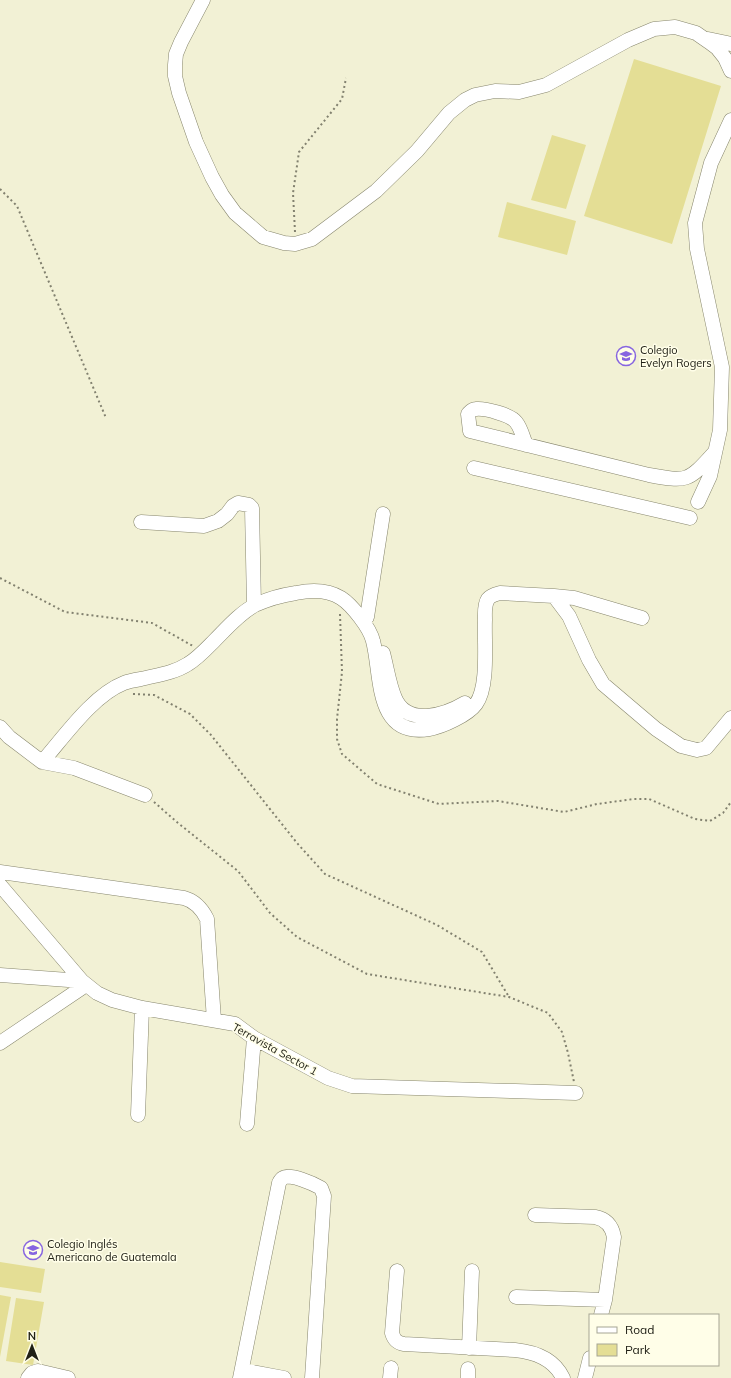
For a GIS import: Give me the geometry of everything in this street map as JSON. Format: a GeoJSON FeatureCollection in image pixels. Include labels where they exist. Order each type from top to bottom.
{"type":"FeatureCollection","features":[{"type":"Feature","properties":{"kind":"street"},"geometry":{"type":"LineString","coordinates":[[203,0],[176,54],[175,76],[179,92],[196,142],[222,196],[235,213],[263,238],[284,243],[295,244],[312,239],[376,190],[417,151],[449,113],[465,100],[476,95],[485,92],[519,92],[546,85],[628,40],[654,29],[675,26],[696,33],[717,48],[725,58],[731,72]]}},
{"type":"Feature","properties":{"kind":"street"},"geometry":{"type":"LineString","coordinates":[[703,38],[731,44]]}},
{"type":"Feature","properties":{"kind":"street"},"geometry":{"type":"LineString","coordinates":[[687,478],[695,492],[698,502],[710,476],[720,430],[722,367],[697,249],[695,223],[711,163],[731,120]]}},
{"type":"Feature","properties":{"kind":"street"},"geometry":{"type":"LineString","coordinates":[[526,445],[516,421],[508,415],[478,409],[472,410],[468,416],[470,431],[526,445],[649,474],[675,479],[687,478],[698,471],[716,451]]}},
{"type":"Feature","properties":{"kind":"street"},"geometry":{"type":"LineString","coordinates":[[474,468],[690,518]]}},
{"type":"Feature","properties":{"kind":"street"},"geometry":{"type":"LineString","coordinates":[[141,522],[204,526],[218,521],[238,503],[249,505],[252,508],[254,605]]}},
{"type":"Feature","properties":{"kind":"street"},"geometry":{"type":"LineString","coordinates":[[367,617],[383,514]]}},
{"type":"Feature","properties":{"kind":"street"},"geometry":{"type":"LineString","coordinates":[[42,762],[88,709],[107,692],[124,682],[168,673],[189,664],[235,620],[254,605],[281,596],[309,590],[322,591],[339,597],[367,617],[373,625],[380,641],[395,699],[403,711],[421,716],[436,716],[453,710],[469,700],[483,686]]}},
{"type":"Feature","properties":{"kind":"street"},"geometry":{"type":"LineString","coordinates":[[350,606],[369,630],[373,640],[383,703],[389,715],[399,725],[412,729],[429,729],[444,725],[458,718],[476,705],[480,697],[485,672],[485,607],[489,598],[496,594],[500,593],[574,598],[642,618]]}},
{"type":"Feature","properties":{"kind":"street"},"geometry":{"type":"LineString","coordinates":[[554,596],[569,616],[589,660],[603,684],[656,729],[681,746],[697,750],[706,748],[731,718]]}},
{"type":"Feature","properties":{"kind":"street"},"geometry":{"type":"LineString","coordinates":[[0,727],[9,737],[42,762],[74,768],[145,795]]}},
{"type":"Feature","properties":{"kind":"street"},"geometry":{"type":"LineString","coordinates":[[0,872],[176,896],[191,900],[203,912],[207,919],[214,1020]]}},
{"type":"Feature","properties":{"kind":"street","name":"Terravista Sector 1"},"geometry":{"type":"LineString","coordinates":[[0,885],[84,982],[97,993],[112,1000],[142,1008],[235,1024],[254,1038],[328,1078],[352,1086],[576,1093]]}},
{"type":"Feature","properties":{"kind":"street"},"geometry":{"type":"LineString","coordinates":[[0,975],[84,982]]}},
{"type":"Feature","properties":{"kind":"street"},"geometry":{"type":"LineString","coordinates":[[0,1043],[15,1034],[84,982]]}},
{"type":"Feature","properties":{"kind":"street"},"geometry":{"type":"LineString","coordinates":[[138,1115],[142,1008]]}},
{"type":"Feature","properties":{"kind":"street"},"geometry":{"type":"LineString","coordinates":[[246,1124],[254,1038]]}},
{"type":"Feature","properties":{"kind":"street"},"geometry":{"type":"LineString","coordinates":[[284,1378],[241,1374],[278,1183],[283,1178],[289,1176],[312,1183],[321,1188],[324,1196],[312,1378]]}},
{"type":"Feature","properties":{"kind":"street"},"geometry":{"type":"LineString","coordinates":[[535,1215],[595,1217],[600,1218],[611,1227],[614,1237],[605,1300],[601,1314]]}},
{"type":"Feature","properties":{"kind":"street"},"geometry":{"type":"LineString","coordinates":[[397,1271],[392,1330],[395,1340],[404,1344],[529,1352],[542,1357],[553,1364],[563,1378]]}},
{"type":"Feature","properties":{"kind":"street"},"geometry":{"type":"LineString","coordinates":[[469,1348],[472,1271]]}},
{"type":"Feature","properties":{"kind":"street"},"geometry":{"type":"LineString","coordinates":[[516,1297],[605,1300]]}},
{"type":"Feature","properties":{"kind":"street"},"geometry":{"type":"LineString","coordinates":[[585,1378],[589,1362]]}},
{"type":"Feature","properties":{"kind":"street"},"geometry":{"type":"LineString","coordinates":[[28,1378],[32,1373],[38,1371],[68,1378]]}},
{"type":"Feature","properties":{"kind":"path"},"geometry":{"type":"LineString","coordinates":[[295,244],[293,193],[299,152],[342,99],[346,78]]}},
{"type":"Feature","properties":{"kind":"path"},"geometry":{"type":"LineString","coordinates":[[0,189],[17,206],[106,418]]}},
{"type":"Feature","properties":{"kind":"path"},"geometry":{"type":"LineString","coordinates":[[0,578],[65,612],[152,624],[203,651]]}},
{"type":"Feature","properties":{"kind":"path"},"geometry":{"type":"LineString","coordinates":[[339,597],[342,636],[342,672],[337,719],[337,739],[342,754],[377,784],[439,804],[498,801],[564,812],[604,803],[634,799],[649,799],[695,819],[710,821],[723,813],[731,802]]}},
{"type":"Feature","properties":{"kind":"path"},"geometry":{"type":"LineString","coordinates":[[130,694],[154,695],[190,714],[211,735],[297,843],[325,874],[437,926],[482,952],[509,997]]}},
{"type":"Feature","properties":{"kind":"path"},"geometry":{"type":"LineString","coordinates":[[145,795],[178,824],[238,871],[270,913],[297,937],[367,974],[509,997],[548,1013],[562,1032],[576,1093]]}},
{"type":"Feature","properties":{"kind":"green space"},"geometry":{"type":"Polygon","coordinates":[[[634,59],[721,86],[672,244],[584,216],[634,59]]]}},
{"type":"Feature","properties":{"kind":"green space"},"geometry":{"type":"Polygon","coordinates":[[[552,135],[586,145],[566,209],[531,200],[552,135]]]}},
{"type":"Feature","properties":{"kind":"green space"},"geometry":{"type":"Polygon","coordinates":[[[507,202],[576,221],[567,255],[498,237],[507,202]]]}},
{"type":"Feature","properties":{"kind":"green space"},"geometry":{"type":"Polygon","coordinates":[[[0,1262],[45,1269],[41,1293],[0,1287],[0,1262]]]}},
{"type":"Feature","properties":{"kind":"green space"},"geometry":{"type":"Polygon","coordinates":[[[0,1295],[11,1297],[0,1357],[0,1295]]]}},
{"type":"Feature","properties":{"kind":"green space"},"geometry":{"type":"Polygon","coordinates":[[[16,1298],[44,1302],[33,1365],[6,1361],[16,1298]]]}},
{"type":"Feature","properties":{"kind":"place","name":"Colegio Evelyn Rogers"},"geometry":{"type":"Point","coordinates":[626,356]}},
{"type":"Feature","properties":{"kind":"place","name":"Colegio Inglés Americano de Guatemala"},"geometry":{"type":"Point","coordinates":[33,1250]}}]}
